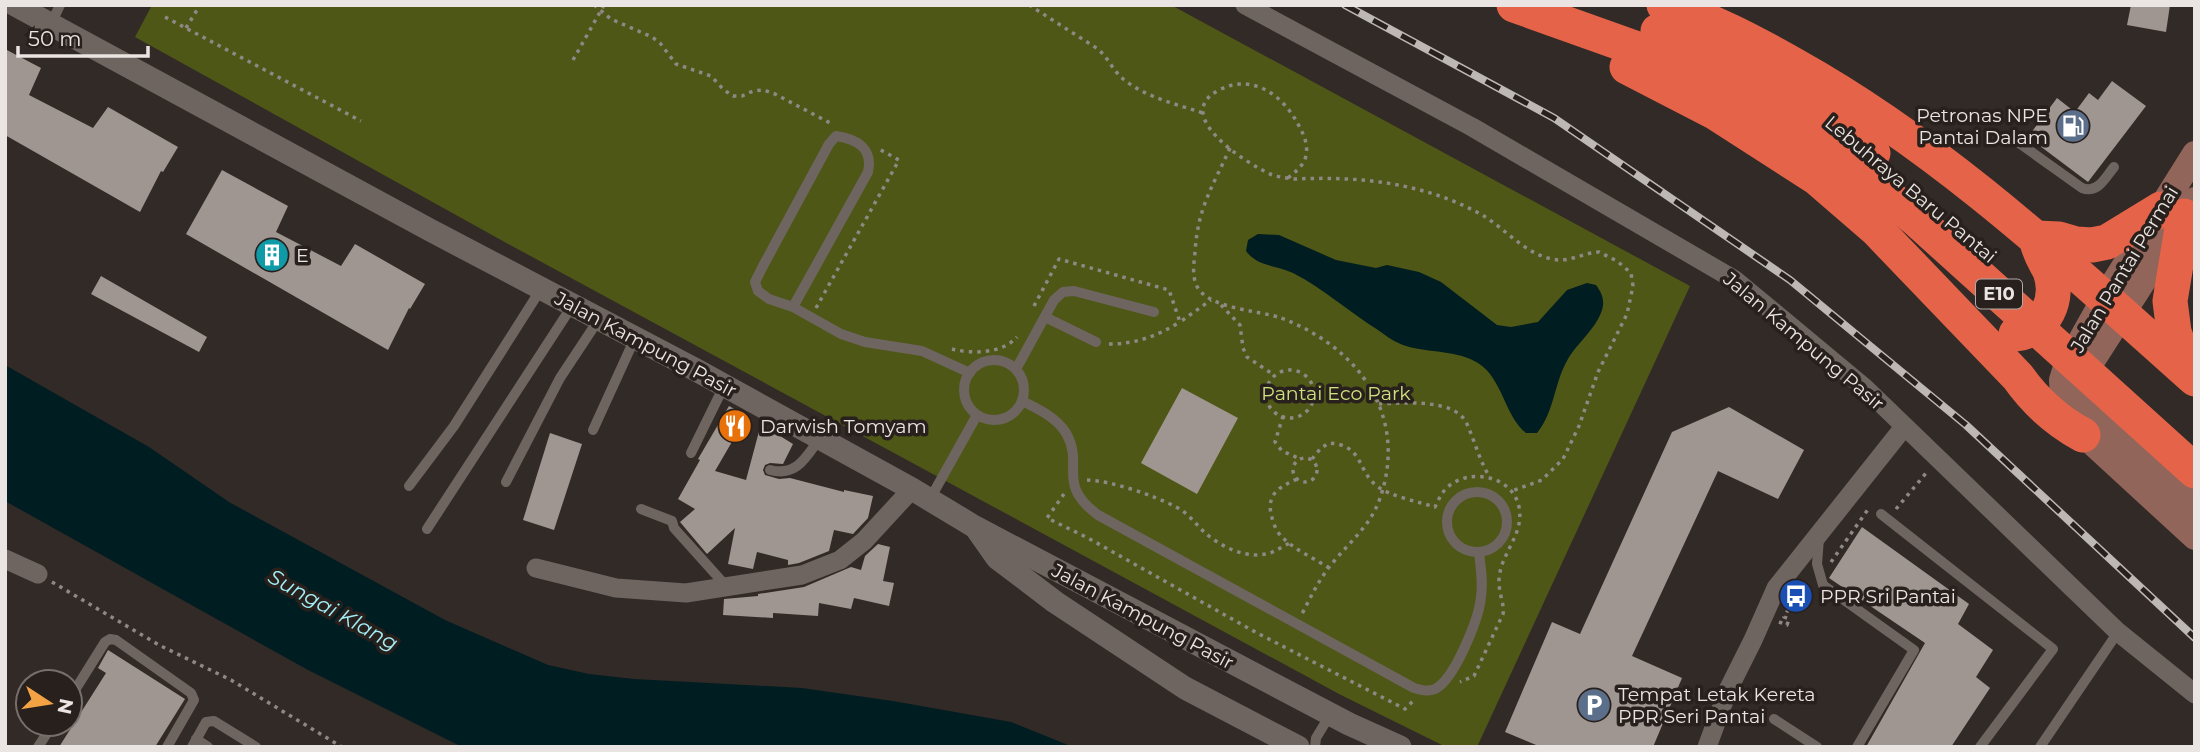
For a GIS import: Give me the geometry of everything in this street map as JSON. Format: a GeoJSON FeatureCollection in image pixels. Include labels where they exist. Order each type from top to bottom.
{"type":"FeatureCollection","features":[{"type":"Feature","properties":{"kind":"highway"},"geometry":{"type":"LineString","coordinates":[[1496,5],[1521,27],[1584,49],[1645,75],[1716,113],[1817,178],[1876,229],[2018,377],[2028,392],[2063,424],[2083,435]]}},
{"type":"Feature","properties":{"kind":"highway","name":"Lebuhraya Baru Pantai"},"geometry":{"type":"LineString","coordinates":[[1514,5],[1617,41],[1803,116],[1892,168],[2195,439]]}},
{"type":"Feature","properties":{"kind":"highway","name":"Lebuhraya Baru Pantai"},"geometry":{"type":"LineString","coordinates":[[1584,5],[1702,49],[1752,71],[1803,116],[1832,150],[1877,184],[2195,471]]}},
{"type":"Feature","properties":{"kind":"highway"},"geometry":{"type":"LineString","coordinates":[[1664,5],[1700,16],[1826,83],[1873,112],[1948,166],[2036,238],[2192,377]]}},
{"type":"Feature","properties":{"kind":"highway"},"geometry":{"type":"LineString","coordinates":[[2036,238],[2059,239],[2076,244],[2107,242],[2180,208]]}},
{"type":"Feature","properties":{"kind":"highway"},"geometry":{"type":"LineString","coordinates":[[2180,208],[2170,301],[2174,332],[2192,377]]}},
{"type":"Feature","properties":{"kind":"highway"},"geometry":{"type":"LineString","coordinates":[[1959,317],[2010,334],[2031,330],[2045,319],[2051,306],[2052,281],[2050,271],[2040,255],[2036,238]]}},
{"type":"Feature","properties":{"kind":"main road","name":"Jalan Pantai Permai"},"geometry":{"type":"LineString","coordinates":[[2072,382],[2066,367],[2113,307],[2180,208],[2195,154]]}},
{"type":"Feature","properties":{"kind":"main road"},"geometry":{"type":"LineString","coordinates":[[2018,377],[2028,383],[2049,388],[2072,382]]}},
{"type":"Feature","properties":{"kind":"main road"},"geometry":{"type":"LineString","coordinates":[[2072,382],[2066,412],[2083,435],[2195,537]]}},
{"type":"Feature","properties":{"kind":"main road"},"geometry":{"type":"LineString","coordinates":[[2072,382],[2099,420],[2195,506]]}},
{"type":"Feature","properties":{"kind":"street","name":"Jalan Kampung Pasir"},"geometry":{"type":"LineString","coordinates":[[15,5],[55,15],[542,289],[724,385],[921,494],[975,527],[1340,719]]}},
{"type":"Feature","properties":{"kind":"street","name":"Jalan Kampung Pasir"},"geometry":{"type":"LineString","coordinates":[[1245,5],[1472,127],[1735,279],[1865,388],[2118,632],[2195,694]]}},
{"type":"Feature","properties":{"kind":"street"},"geometry":{"type":"LineString","coordinates":[[1707,747],[1728,690],[1754,640],[1776,588],[1904,427]]}},
{"type":"Feature","properties":{"kind":"street"},"geometry":{"type":"LineString","coordinates":[[536,568],[616,588],[686,593],[802,575],[840,560],[921,494]]}},
{"type":"Feature","properties":{"kind":"street"},"geometry":{"type":"LineString","coordinates":[[975,527],[997,558],[1033,586],[1185,688],[1298,747]]}},
{"type":"Feature","properties":{"kind":"street"},"geometry":{"type":"LineString","coordinates":[[5,559],[38,574]]}},
{"type":"Feature","properties":{"kind":"street"},"geometry":{"type":"LineString","coordinates":[[1340,719],[1379,747]]}},
{"type":"Feature","properties":{"kind":"street"},"geometry":{"type":"LineString","coordinates":[[1340,719],[1400,747]]}},
{"type":"Feature","properties":{"kind":"lane"},"geometry":{"type":"LineString","coordinates":[[793,307],[868,172],[870,160],[867,152],[846,137],[836,136],[829,144],[755,282],[758,291],[841,334],[865,342],[922,351],[970,373]]}},
{"type":"Feature","properties":{"kind":"lane"},"geometry":{"type":"LineString","coordinates":[[2012,138],[2090,191],[2095,189],[2114,167]]}},
{"type":"Feature","properties":{"kind":"lane"},"geometry":{"type":"LineString","coordinates":[[409,486],[454,426],[542,289]]}},
{"type":"Feature","properties":{"kind":"lane"},"geometry":{"type":"LineString","coordinates":[[1016,369],[1058,295],[1069,290],[1154,312]]}},
{"type":"Feature","properties":{"kind":"lane"},"geometry":{"type":"LineString","coordinates":[[427,529],[572,305]]}},
{"type":"Feature","properties":{"kind":"lane"},"geometry":{"type":"LineString","coordinates":[[1045,317],[1096,342]]}},
{"type":"Feature","properties":{"kind":"lane"},"geometry":{"type":"LineString","coordinates":[[506,482],[560,379],[599,319]]}},
{"type":"Feature","properties":{"kind":"lane"},"geometry":{"type":"LineString","coordinates":[[593,430],[635,338]]}},
{"type":"Feature","properties":{"kind":"lane"},"geometry":{"type":"LineString","coordinates":[[990,360],[1000,360],[1016,369],[1024,386],[1022,401],[1015,412],[1007,418],[986,420],[977,415],[969,408],[965,398],[964,388],[970,373],[981,362],[990,360]]}},
{"type":"Feature","properties":{"kind":"lane"},"geometry":{"type":"LineString","coordinates":[[691,453],[724,385]]}},
{"type":"Feature","properties":{"kind":"lane"},"geometry":{"type":"LineString","coordinates":[[1022,401],[1055,421],[1065,431],[1070,443],[1073,483],[1083,504],[1098,515],[1414,688],[1425,691],[1436,689],[1455,667],[1478,612],[1482,579],[1479,553]]}},
{"type":"Feature","properties":{"kind":"lane"},"geometry":{"type":"LineString","coordinates":[[921,494],[977,415]]}},
{"type":"Feature","properties":{"kind":"lane"},"geometry":{"type":"LineString","coordinates":[[770,470],[784,473],[792,470],[805,459],[820,438]]}},
{"type":"Feature","properties":{"kind":"lane"},"geometry":{"type":"LineString","coordinates":[[1475,492],[1494,496],[1506,511],[1507,521],[1503,539],[1488,551],[1479,553],[1459,547],[1451,539],[1447,519],[1456,500],[1475,492]]}},
{"type":"Feature","properties":{"kind":"lane"},"geometry":{"type":"LineString","coordinates":[[641,509],[672,521],[674,528],[727,587]]}},
{"type":"Feature","properties":{"kind":"lane"},"geometry":{"type":"LineString","coordinates":[[1884,516],[2053,649],[1980,747]]}},
{"type":"Feature","properties":{"kind":"lane"},"geometry":{"type":"LineString","coordinates":[[1819,534],[1817,564],[1823,585],[1914,650],[1857,747]]}},
{"type":"Feature","properties":{"kind":"lane"},"geometry":{"type":"LineString","coordinates":[[2039,747],[2118,632]]}},
{"type":"Feature","properties":{"kind":"lane"},"geometry":{"type":"LineString","coordinates":[[84,676],[110,639],[116,640],[191,693],[194,700],[167,747]]}},
{"type":"Feature","properties":{"kind":"lane"},"geometry":{"type":"LineString","coordinates":[[1315,747],[1316,738],[1340,719]]}},
{"type":"Feature","properties":{"kind":"lane"},"geometry":{"type":"LineString","coordinates":[[1774,719],[1817,747]]}},
{"type":"Feature","properties":{"kind":"lane"},"geometry":{"type":"LineString","coordinates":[[208,747],[194,743],[206,722],[214,722],[256,747]]}},
{"type":"Feature","properties":{"kind":"path"},"geometry":{"type":"LineString","coordinates":[[186,28],[200,5]]}},
{"type":"Feature","properties":{"kind":"path"},"geometry":{"type":"LineString","coordinates":[[232,5],[245,5]]}},
{"type":"Feature","properties":{"kind":"path"},"geometry":{"type":"LineString","coordinates":[[594,5],[603,8],[611,19],[652,37],[676,64],[711,76],[733,96],[764,90],[837,127]]}},
{"type":"Feature","properties":{"kind":"path"},"geometry":{"type":"LineString","coordinates":[[1028,5],[1098,49],[1131,85],[1161,99],[1203,113]]}},
{"type":"Feature","properties":{"kind":"path"},"geometry":{"type":"LineString","coordinates":[[573,61],[603,8]]}},
{"type":"Feature","properties":{"kind":"path"},"geometry":{"type":"LineString","coordinates":[[165,17],[362,121]]}},
{"type":"Feature","properties":{"kind":"path"},"geometry":{"type":"LineString","coordinates":[[1288,178],[1300,168],[1307,150],[1305,136],[1294,115],[1281,99],[1269,90],[1255,86],[1226,86],[1214,92],[1205,102],[1204,123],[1230,148],[1266,172],[1288,178],[1360,178],[1415,188],[1472,210],[1540,256],[1566,261],[1599,252],[1617,261],[1630,273],[1633,286],[1627,314],[1598,372],[1567,452],[1554,470],[1542,480],[1512,491]]}},
{"type":"Feature","properties":{"kind":"path"},"geometry":{"type":"LineString","coordinates":[[814,311],[899,160],[874,147]]}},
{"type":"Feature","properties":{"kind":"path"},"geometry":{"type":"LineString","coordinates":[[1230,148],[1204,202],[1197,226],[1194,271],[1196,285],[1205,298],[1219,304],[1278,317],[1326,340],[1343,352],[1359,370],[1373,390],[1384,415],[1388,447],[1382,489],[1370,522],[1318,581],[1297,625]]}},
{"type":"Feature","properties":{"kind":"path"},"geometry":{"type":"LineString","coordinates":[[1029,315],[1059,259],[1169,290],[1180,322]]}},
{"type":"Feature","properties":{"kind":"path"},"geometry":{"type":"LineString","coordinates":[[1096,342],[1134,343],[1159,335],[1211,300]]}},
{"type":"Feature","properties":{"kind":"path"},"geometry":{"type":"LineString","coordinates":[[1219,304],[1240,325],[1247,357],[1274,375]]}},
{"type":"Feature","properties":{"kind":"path"},"geometry":{"type":"LineString","coordinates":[[947,348],[966,353],[1010,345],[1023,326]]}},
{"type":"Feature","properties":{"kind":"path"},"geometry":{"type":"LineString","coordinates":[[1296,370],[1309,380],[1314,395],[1307,409],[1294,417],[1283,416],[1273,411],[1266,397],[1269,382],[1281,371],[1296,370]]}},
{"type":"Feature","properties":{"kind":"path"},"geometry":{"type":"LineString","coordinates":[[1379,404],[1423,404],[1448,408],[1461,415],[1467,422],[1476,452],[1489,478]]}},
{"type":"Feature","properties":{"kind":"path"},"geometry":{"type":"LineString","coordinates":[[1283,416],[1275,442],[1282,451],[1299,459]]}},
{"type":"Feature","properties":{"kind":"path"},"geometry":{"type":"LineString","coordinates":[[1312,459],[1329,443],[1348,447],[1357,455],[1376,486],[1435,507],[1449,486],[1463,479],[1479,476],[1495,479],[1516,495],[1520,524],[1500,573],[1498,593],[1504,608],[1503,614],[1474,676],[1458,684]]}},
{"type":"Feature","properties":{"kind":"path"},"geometry":{"type":"LineString","coordinates":[[1297,480],[1293,469],[1299,459],[1312,459],[1317,466],[1315,478],[1304,482],[1297,480],[1275,491],[1269,506],[1278,533],[1329,568]]}},
{"type":"Feature","properties":{"kind":"path"},"geometry":{"type":"LineString","coordinates":[[1821,577],[1870,506],[1884,516],[1938,460]]}},
{"type":"Feature","properties":{"kind":"path"},"geometry":{"type":"LineString","coordinates":[[1290,543],[1270,553],[1253,555],[1234,551],[1217,542],[1191,516],[1175,506],[1089,479],[1073,483],[1047,518],[1088,538],[1257,633],[1405,709],[1412,701],[1424,703]]}},
{"type":"Feature","properties":{"kind":"path"},"geometry":{"type":"LineString","coordinates":[[38,574],[159,645],[231,680],[342,747]]}},
{"type":"Feature","properties":{"kind":"path"},"geometry":{"type":"LineString","coordinates":[[1789,619],[1784,617],[1796,596]]}},
{"type":"Feature","properties":{"kind":"green space","name":"Pantai Eco Park"},"geometry":{"type":"Polygon","coordinates":[[[152,5],[1171,5],[1690,286],[1477,747],[1446,747],[1339,694],[512,246],[135,37],[152,5]]]}},
{"type":"Feature","properties":{"kind":"water"},"geometry":{"type":"Polygon","coordinates":[[[1258,234],[1279,235],[1336,260],[1376,268],[1387,265],[1419,272],[1441,282],[1497,325],[1511,327],[1538,322],[1567,290],[1587,283],[1598,288],[1603,307],[1596,323],[1563,368],[1543,424],[1537,433],[1526,433],[1513,417],[1493,378],[1478,363],[1461,356],[1399,343],[1304,279],[1287,270],[1256,260],[1246,251],[1248,240],[1258,234]]]}},
{"type":"Feature","properties":{"kind":"water","name":"Sungai Klang"},"geometry":{"type":"Polygon","coordinates":[[[5,365],[149,447],[229,502],[445,620],[548,665],[589,674],[634,679],[802,688],[893,701],[1011,722],[1073,747],[462,747],[308,670],[5,501],[5,365]]]}},
{"type":"Feature","properties":{"kind":"building"},"geometry":{"type":"Polygon","coordinates":[[[2131,5],[2170,5],[2166,32],[2127,25],[2131,5]]]}},
{"type":"Feature","properties":{"kind":"building"},"geometry":{"type":"Polygon","coordinates":[[[5,49],[41,68],[29,95],[93,128],[108,107],[178,147],[163,172],[161,171],[140,212],[5,135],[5,49]]]}},
{"type":"Feature","properties":{"kind":"building"},"geometry":{"type":"Polygon","coordinates":[[[2112,81],[2146,106],[2088,182],[2028,137],[2057,98],[2075,112],[2089,93],[2098,100],[2112,81]]]}},
{"type":"Feature","properties":{"kind":"building","name":"E"},"geometry":{"type":"Polygon","coordinates":[[[222,170],[288,206],[276,232],[341,266],[355,244],[425,284],[409,308],[388,350],[186,234],[222,170]]]}},
{"type":"Feature","properties":{"kind":"building"},"geometry":{"type":"Polygon","coordinates":[[[101,276],[207,337],[199,352],[91,294],[101,276]]]}},
{"type":"Feature","properties":{"kind":"building"},"geometry":{"type":"Polygon","coordinates":[[[1182,388],[1238,418],[1197,494],[1141,463],[1182,388]]]}},
{"type":"Feature","properties":{"kind":"building"},"geometry":{"type":"Polygon","coordinates":[[[729,406],[747,416],[715,471],[746,480],[761,424],[793,444],[783,464],[765,465],[765,475],[873,496],[868,518],[853,534],[834,530],[829,551],[799,563],[788,565],[788,560],[757,552],[753,569],[728,564],[735,528],[707,554],[680,522],[695,509],[678,499],[729,406]]]}},
{"type":"Feature","properties":{"kind":"building"},"geometry":{"type":"Polygon","coordinates":[[[1729,407],[1804,450],[1778,499],[1718,471],[1632,656],[1682,678],[1653,747],[1541,747],[1505,732],[1552,622],[1580,634],[1672,432],[1729,407]]]}},
{"type":"Feature","properties":{"kind":"building"},"geometry":{"type":"Polygon","coordinates":[[[550,433],[582,444],[554,530],[523,520],[550,433]]]}},
{"type":"Feature","properties":{"kind":"building"},"geometry":{"type":"Polygon","coordinates":[[[1862,527],[1969,604],[1958,624],[1993,650],[1976,677],[1990,688],[1951,747],[1866,747],[1925,643],[1829,578],[1862,527]]]}},
{"type":"Feature","properties":{"kind":"building"},"geometry":{"type":"Polygon","coordinates":[[[878,544],[890,547],[883,581],[894,583],[889,606],[854,598],[851,609],[819,603],[818,616],[773,613],[773,618],[723,615],[724,599],[804,587],[851,567],[861,570],[865,556],[878,544]]]}},
{"type":"Feature","properties":{"kind":"building"},"geometry":{"type":"Polygon","coordinates":[[[108,650],[185,699],[155,747],[59,747],[65,738],[84,738],[84,708],[106,673],[98,668],[108,650]]]}},
{"type":"Feature","properties":{"kind":"railway"},"geometry":{"type":"LineString","coordinates":[[1345,5],[1554,118],[1790,280],[1966,425],[2195,638]]}},
{"type":"Feature","properties":{"kind":"place","name":"Petronas NPE Pantai Dalam"},"geometry":{"type":"Point","coordinates":[2073,126]}},
{"type":"Feature","properties":{"kind":"place","name":"E"},"geometry":{"type":"Point","coordinates":[272,255]}},
{"type":"Feature","properties":{"kind":"place","name":"Darwish Tomyam"},"geometry":{"type":"Point","coordinates":[735,426]}},
{"type":"Feature","properties":{"kind":"place","name":"PPR Sri Pantai"},"geometry":{"type":"Point","coordinates":[1796,596]}},
{"type":"Feature","properties":{"kind":"place","name":"Tempat Letak Kereta PPR Seri Pantai"},"geometry":{"type":"Point","coordinates":[1594,705]}}]}
